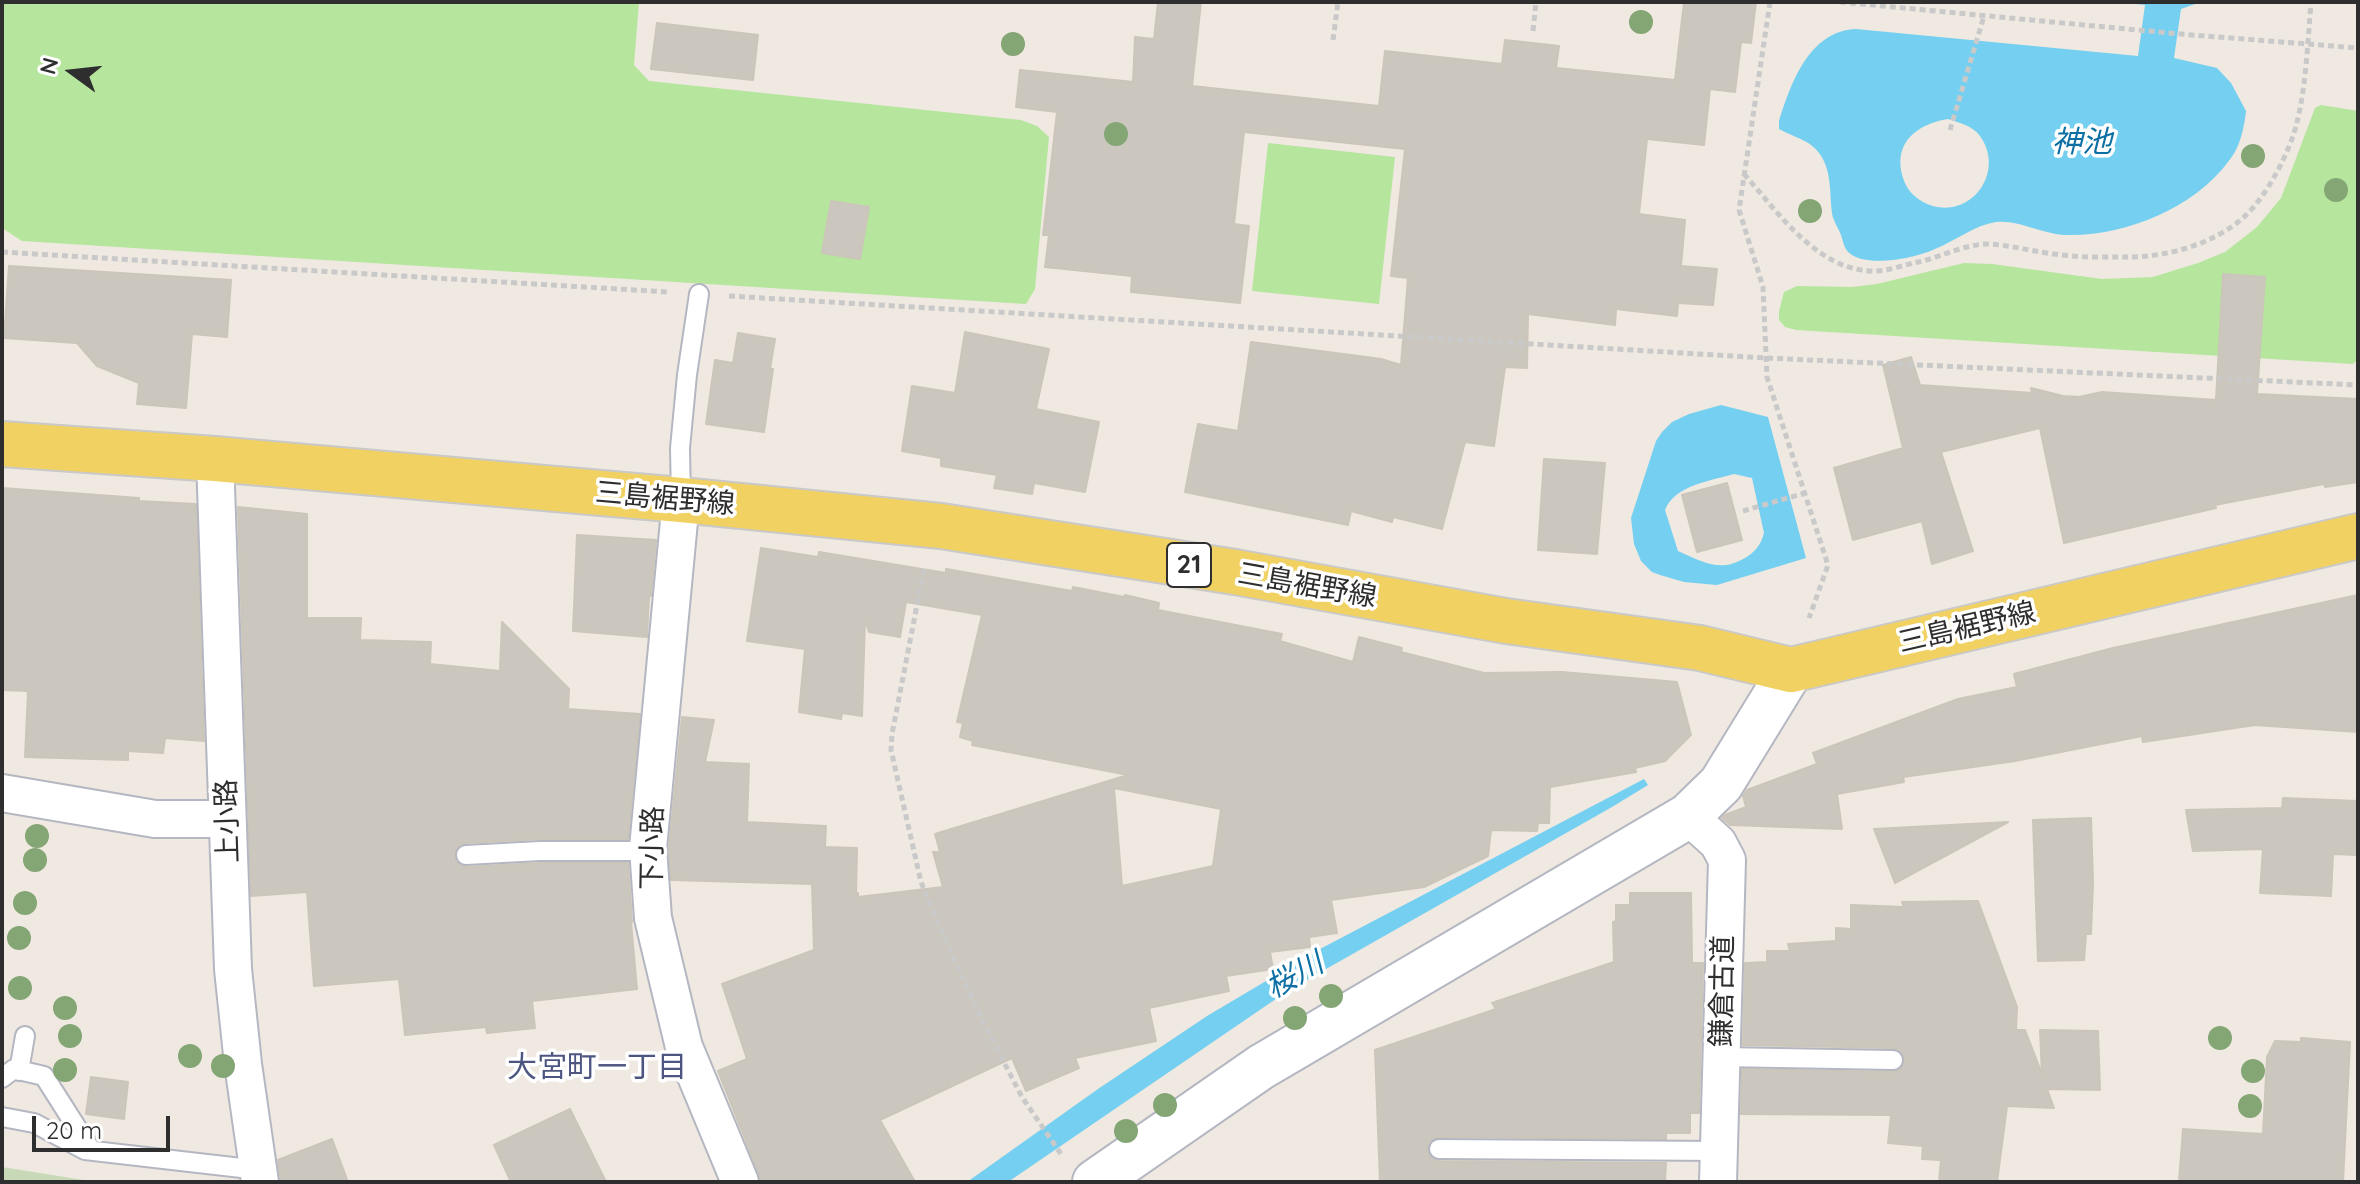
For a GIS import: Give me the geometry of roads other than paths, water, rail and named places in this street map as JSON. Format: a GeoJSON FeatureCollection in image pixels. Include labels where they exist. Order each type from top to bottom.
{"type":"FeatureCollection","features":[{"type":"Feature","properties":{"kind":"main road","name":"三島裾野線"},"geometry":{"type":"LineString","coordinates":[[2,444],[215,459],[933,525],[1235,572],[1506,621],[1700,648],[1791,670],[2358,536]]}},
{"type":"Feature","properties":{"kind":"street","name":"上小路"},"geometry":{"type":"LineString","coordinates":[[215,459],[233,969],[260,1176]]}},
{"type":"Feature","properties":{"kind":"street","name":"下小路"},"geometry":{"type":"LineString","coordinates":[[681,500],[648,851],[653,918],[684,1047],[740,1182]]}},
{"type":"Feature","properties":{"kind":"street"},"geometry":{"type":"LineString","coordinates":[[1095,1182],[1261,1067],[1688,816],[1721,784],[1791,670]]}},
{"type":"Feature","properties":{"kind":"street"},"geometry":{"type":"LineString","coordinates":[[2,793],[155,819],[227,819]]}},
{"type":"Feature","properties":{"kind":"street","name":"鎌倉古道"},"geometry":{"type":"LineString","coordinates":[[1688,816],[1718,843],[1727,860],[1718,1166]]}},
{"type":"Feature","properties":{"kind":"lane"},"geometry":{"type":"LineString","coordinates":[[681,500],[680,448],[699,294]]}},
{"type":"Feature","properties":{"kind":"lane"},"geometry":{"type":"LineString","coordinates":[[466,855],[648,851]]}},
{"type":"Feature","properties":{"kind":"lane"},"geometry":{"type":"LineString","coordinates":[[25,1036],[10,1074],[44,1076],[91,1150]]}},
{"type":"Feature","properties":{"kind":"lane"},"geometry":{"type":"LineString","coordinates":[[1722,1057],[1893,1060]]}},
{"type":"Feature","properties":{"kind":"lane"},"geometry":{"type":"LineString","coordinates":[[2,1117],[34,1123],[85,1150],[260,1176]]}},
{"type":"Feature","properties":{"kind":"lane"},"geometry":{"type":"LineString","coordinates":[[1439,1149],[1718,1166]]}},
{"type":"Feature","properties":{"kind":"water","name":"神池"},"geometry":{"type":"Polygon","coordinates":[[[2118,2],[2201,2],[2181,9],[2174,58],[2217,68],[2231,83],[2246,111],[2236,151],[2214,178],[2177,206],[2135,224],[2090,234],[2068,235],[1996,222],[1980,226],[1943,246],[1917,255],[1882,261],[1861,259],[1846,249],[1833,219],[1829,176],[1823,159],[1807,143],[1779,129],[1789,91],[1804,62],[1826,39],[1840,32],[1856,29],[2138,56],[2145,5],[2118,2]],[[1948,119],[1926,125],[1910,137],[1904,145],[1901,166],[1907,188],[1918,199],[1948,208],[1972,198],[1987,176],[1989,163],[1980,136],[1970,127],[1948,119]]]}},
{"type":"Feature","properties":{"kind":"water"},"geometry":{"type":"Polygon","coordinates":[[[1721,405],[1768,417],[1806,558],[1717,585],[1684,582],[1660,575],[1641,561],[1634,544],[1631,518],[1656,441],[1672,422],[1721,405]],[[1734,474],[1694,485],[1677,495],[1665,510],[1678,551],[1704,562],[1728,565],[1755,551],[1764,533],[1752,478],[1734,474]]]}},
{"type":"Feature","properties":{"kind":"water","name":"桜川"},"geometry":{"type":"Polygon","coordinates":[[[1644,779],[1648,785],[1612,807],[1289,990],[1008,1182],[967,1182],[1207,1016],[1320,949],[1644,779]]]}},
{"type":"Feature","properties":{"kind":"district","name":"大宮町一丁目"},"geometry":{"type":"Point","coordinates":[597,1068]}}]}
